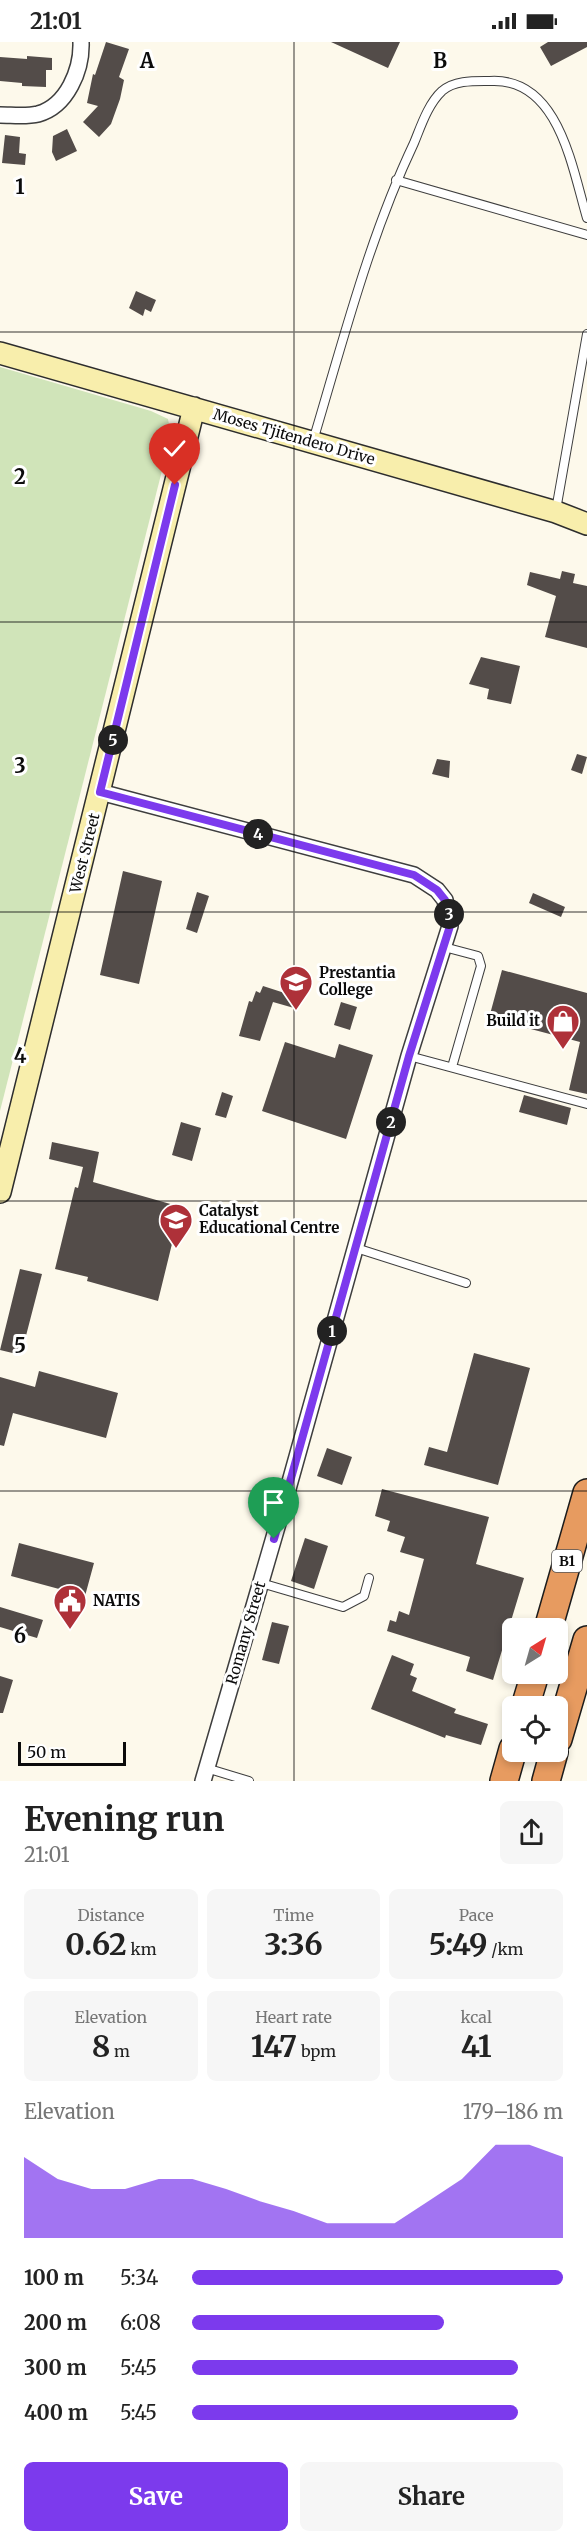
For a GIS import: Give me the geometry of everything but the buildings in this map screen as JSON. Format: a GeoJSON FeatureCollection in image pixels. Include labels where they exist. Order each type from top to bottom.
{"type":"FeatureCollection","features":[{"type":"Feature","properties":{"kind":"highway","name":"B1"},"geometry":{"type":"LineString","coordinates":[[551,1618],[587,1493]]}},
{"type":"Feature","properties":{"kind":"highway"},"geometry":{"type":"LineString","coordinates":[[568,1705],[587,1640]]}},
{"type":"Feature","properties":{"kind":"highway"},"geometry":{"type":"LineString","coordinates":[[504,1781],[509,1762]]}},
{"type":"Feature","properties":{"kind":"highway"},"geometry":{"type":"LineString","coordinates":[[546,1781],[551,1762]]}},
{"type":"Feature","properties":{"kind":"street"},"geometry":{"type":"LineString","coordinates":[[0,115],[37,114],[51,108],[64,98],[78,67],[81,42]]}},
{"type":"Feature","properties":{"kind":"street","name":"Moses Tjitendero Drive"},"geometry":{"type":"LineString","coordinates":[[0,353],[556,512],[587,524]]}},
{"type":"Feature","properties":{"kind":"street","name":"West Street"},"geometry":{"type":"LineString","coordinates":[[0,1192],[194,408]]}},
{"type":"Feature","properties":{"kind":"street","name":"Romany Street"},"geometry":{"type":"LineString","coordinates":[[100,792],[414,875],[437,890],[445,900],[450,926],[409,1056],[261,1583],[204,1774]]}},
{"type":"Feature","properties":{"kind":"lane"},"geometry":{"type":"LineString","coordinates":[[313,443],[359,286],[396,180],[432,103],[443,90],[462,82],[498,80],[530,92],[549,111],[562,133],[587,218]]}},
{"type":"Feature","properties":{"kind":"lane"},"geometry":{"type":"LineString","coordinates":[[396,180],[587,234]]}},
{"type":"Feature","properties":{"kind":"lane"},"geometry":{"type":"LineString","coordinates":[[556,512],[587,334]]}},
{"type":"Feature","properties":{"kind":"lane"},"geometry":{"type":"LineString","coordinates":[[444,947],[478,956],[481,966],[452,1067]]}},
{"type":"Feature","properties":{"kind":"lane"},"geometry":{"type":"LineString","coordinates":[[409,1056],[587,1104]]}},
{"type":"Feature","properties":{"kind":"lane"},"geometry":{"type":"LineString","coordinates":[[356,1248],[466,1283]]}},
{"type":"Feature","properties":{"kind":"lane"},"geometry":{"type":"LineString","coordinates":[[261,1583],[343,1607],[364,1596],[369,1578]]}},
{"type":"Feature","properties":{"kind":"lane"},"geometry":{"type":"LineString","coordinates":[[204,1774],[249,1781]]}},
{"type":"Feature","properties":{"kind":"green space"},"geometry":{"type":"Polygon","coordinates":[[[0,367],[151,411],[168,419],[171,435],[0,1111],[0,367]]]}},
{"type":"Feature","properties":{"kind":"place","name":"Prestantia College"},"geometry":{"type":"Point","coordinates":[296,1011]}},
{"type":"Feature","properties":{"kind":"place","name":"Build it"},"geometry":{"type":"Point","coordinates":[563,1050]}},
{"type":"Feature","properties":{"kind":"place","name":"Catalyst Educational Centre"},"geometry":{"type":"Point","coordinates":[176,1249]}},
{"type":"Feature","properties":{"kind":"place","name":"NATIS"},"geometry":{"type":"Point","coordinates":[70,1630]}},
{"type":"Feature","properties":{"kind":"route"},"geometry":{"type":"LineString","coordinates":[[175,485],[100,792],[414,875],[437,890],[445,900],[450,926],[409,1056],[274,1539]]}}]}
